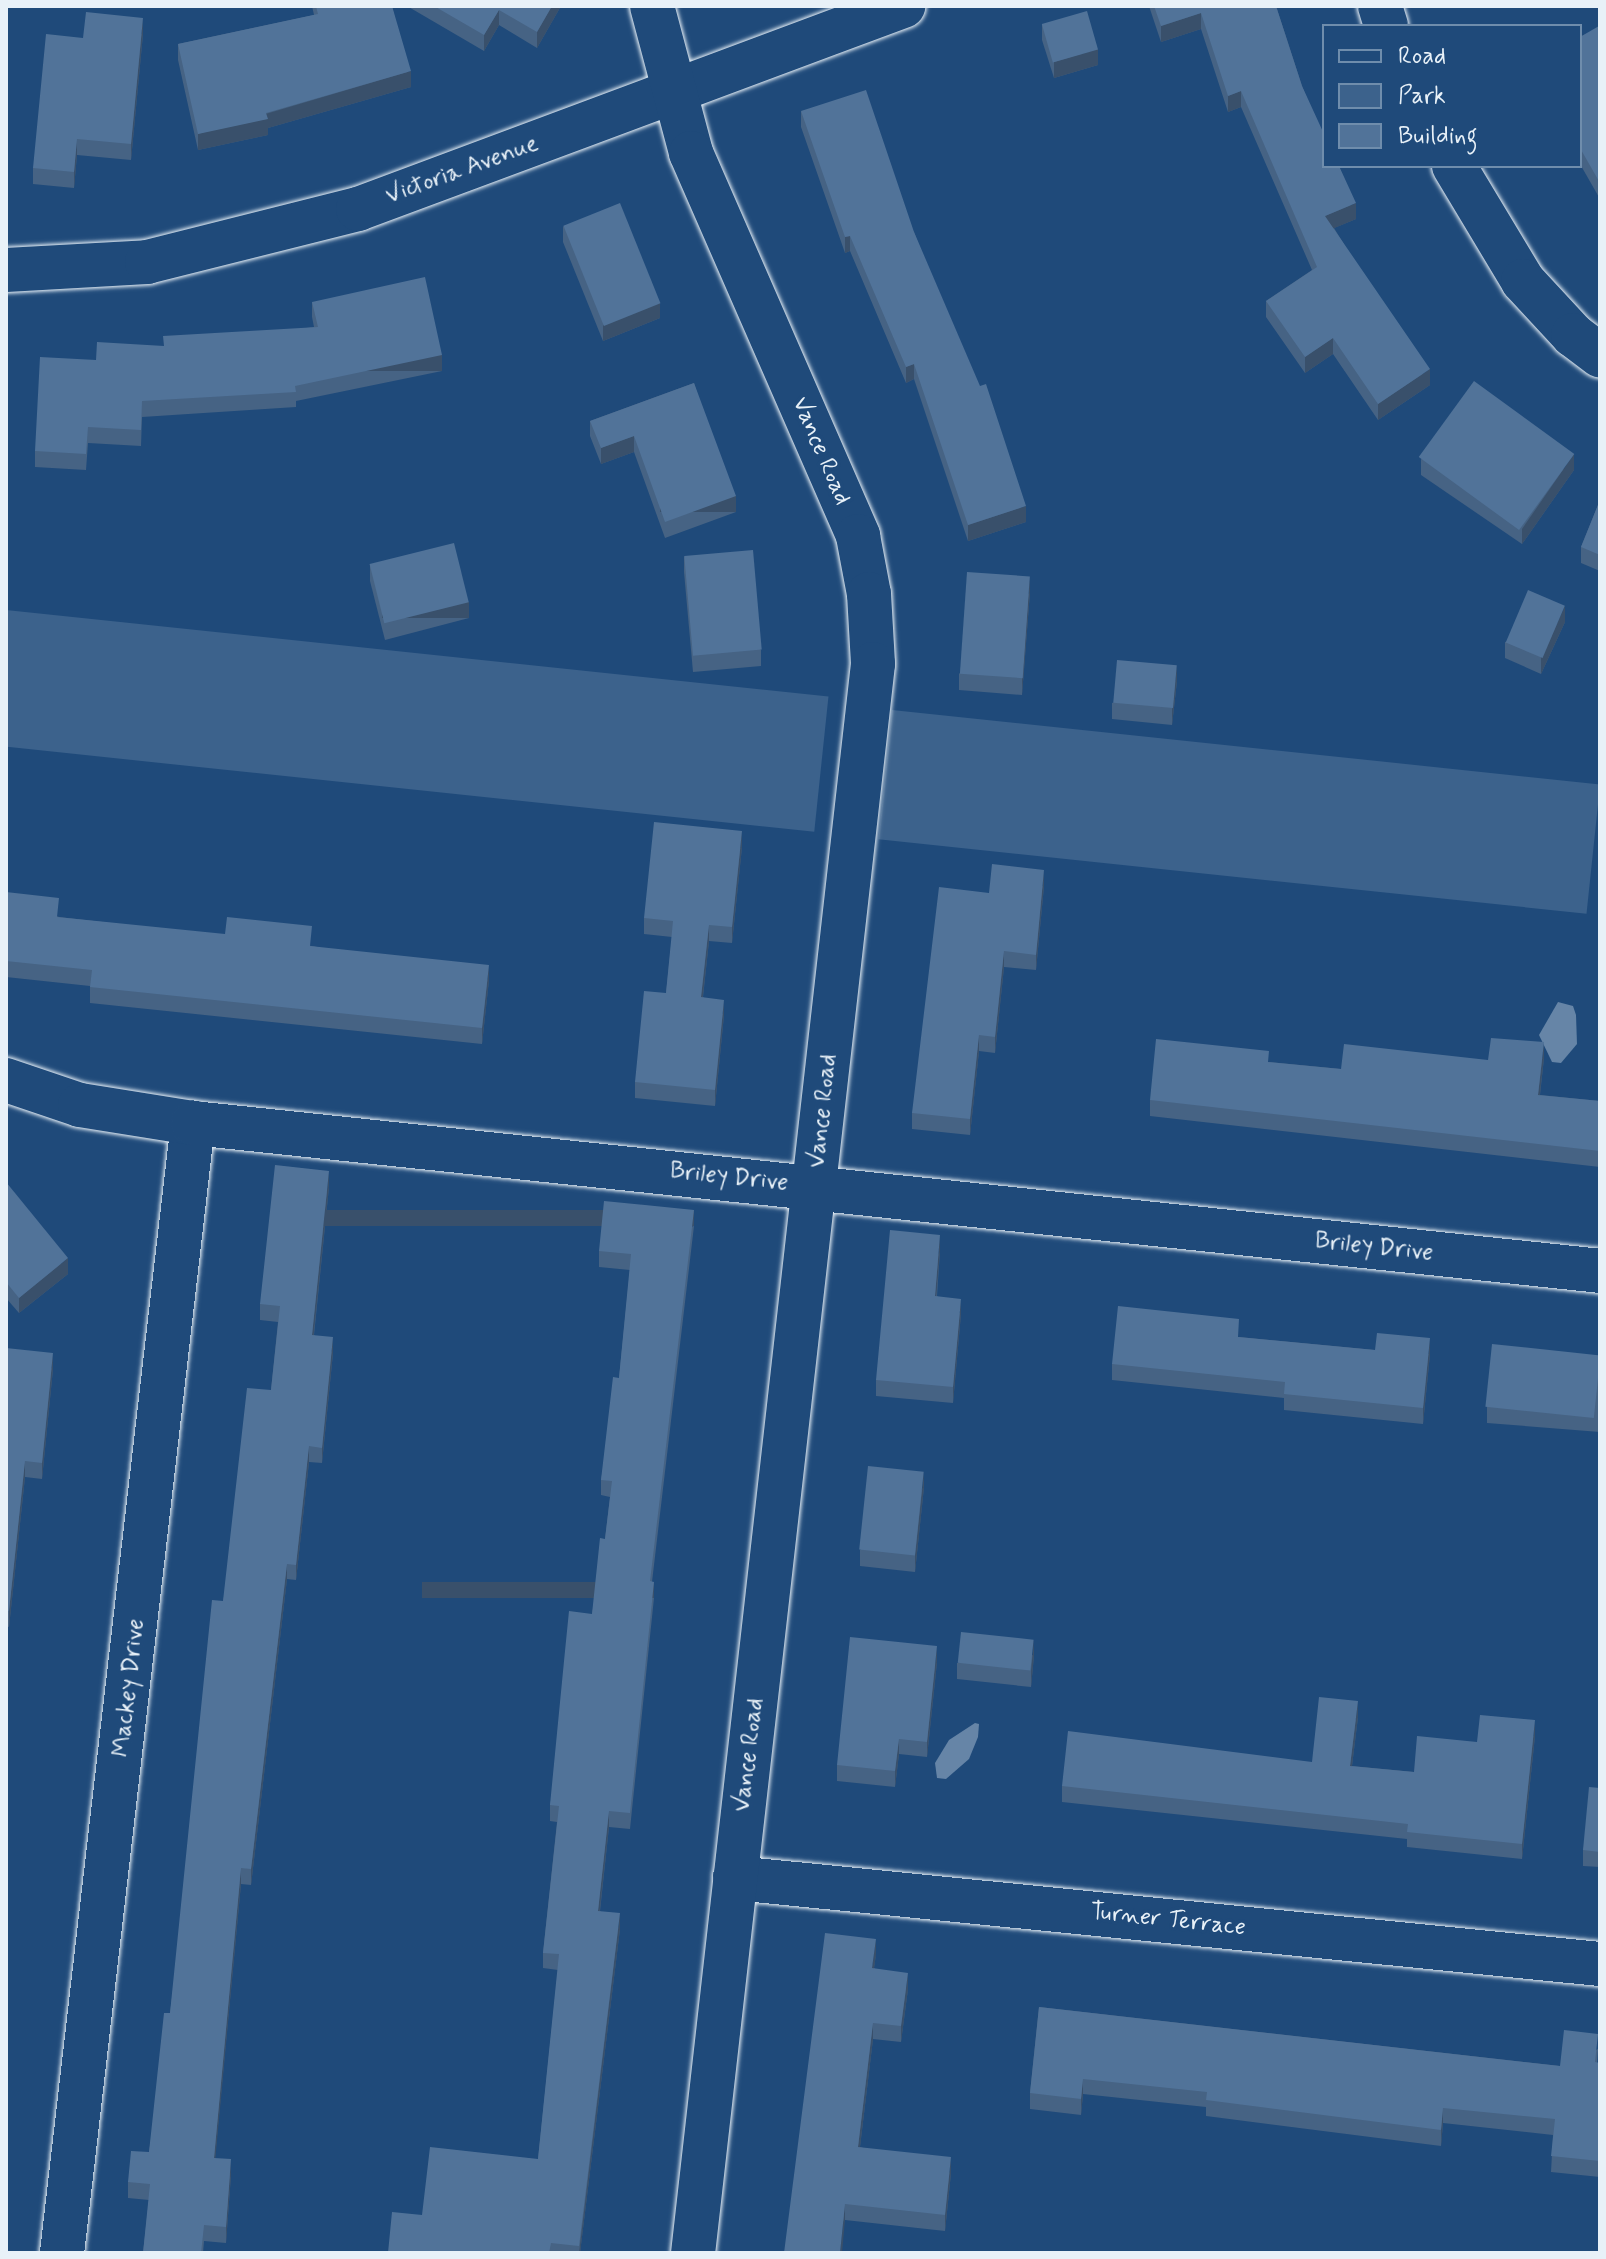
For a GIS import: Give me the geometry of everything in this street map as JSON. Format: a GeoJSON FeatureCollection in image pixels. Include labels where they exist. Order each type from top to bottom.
{"type":"FeatureCollection","features":[{"type":"Feature","properties":{"kind":"street","name":"Vance Road"},"geometry":{"type":"LineString","coordinates":[[652,6],[691,153],[858,536],[869,594],[873,664],[693,2253]]}},
{"type":"Feature","properties":{"kind":"street","name":"Victoria Avenue"},"geometry":{"type":"LineString","coordinates":[[6,270],[147,262],[358,209],[903,6]]}},
{"type":"Feature","properties":{"kind":"street"},"geometry":{"type":"LineString","coordinates":[[1455,168],[1523,281],[1573,335],[1600,355]]}},
{"type":"Feature","properties":{"kind":"street","name":"Briley Drive"},"geometry":{"type":"LineString","coordinates":[[6,1080],[80,1105],[193,1123],[815,1186],[1600,1271]]}},
{"type":"Feature","properties":{"kind":"street","name":"Mackey Drive"},"geometry":{"type":"LineString","coordinates":[[62,2253],[193,1123]]}},
{"type":"Feature","properties":{"kind":"street","name":"Turner Terrace"},"geometry":{"type":"LineString","coordinates":[[735,1878],[1600,1964]]}},
{"type":"Feature","properties":{"kind":"green space"},"geometry":{"type":"Polygon","coordinates":[[[6,610],[828,696],[814,832],[6,747],[6,610]]]}},
{"type":"Feature","properties":{"kind":"green space"},"geometry":{"type":"Polygon","coordinates":[[[892,710],[1600,784],[1587,914],[878,839],[892,710]]]}},
{"type":"Feature","properties":{"kind":"shaded area"},"geometry":{"type":"Polygon","coordinates":[[[1558,1002],[1573,1006],[1576,1015],[1577,1044],[1561,1063],[1552,1062],[1539,1035],[1558,1002]]]}},
{"type":"Feature","properties":{"kind":"shaded area"},"geometry":{"type":"Polygon","coordinates":[[[975,1723],[979,1724],[978,1737],[969,1759],[946,1779],[937,1778],[935,1763],[949,1740],[975,1723]]]}},
{"type":"Feature","properties":{"kind":"building"},"geometry":{"type":"Polygon","coordinates":[[[316,6],[392,6],[411,71],[266,113],[268,119],[198,134],[178,44],[318,14],[316,6]]]}},
{"type":"Feature","properties":{"kind":"building"},"geometry":{"type":"Polygon","coordinates":[[[434,6],[552,6],[537,32],[499,10],[484,35],[434,6]]]}},
{"type":"Feature","properties":{"kind":"building"},"geometry":{"type":"Polygon","coordinates":[[[1154,6],[1276,6],[1302,86],[1322,130],[1322,168],[1340,168],[1356,203],[1325,216],[1430,369],[1378,404],[1333,338],[1305,357],[1266,301],[1317,267],[1241,91],[1228,96],[1201,13],[1161,26],[1154,6]]]}},
{"type":"Feature","properties":{"kind":"building"},"geometry":{"type":"Polygon","coordinates":[[[1087,11],[1098,49],[1053,62],[1042,24],[1087,11]]]}},
{"type":"Feature","properties":{"kind":"building"},"geometry":{"type":"Polygon","coordinates":[[[86,12],[143,18],[131,144],[77,139],[74,172],[33,168],[46,34],[83,38],[86,12]]]}},
{"type":"Feature","properties":{"kind":"building"},"geometry":{"type":"Polygon","coordinates":[[[1600,27],[1600,183],[1582,152],[1582,36],[1600,27]]]}},
{"type":"Feature","properties":{"kind":"building"},"geometry":{"type":"Polygon","coordinates":[[[866,90],[914,232],[980,386],[986,384],[1026,506],[968,525],[914,364],[906,367],[850,236],[845,237],[801,111],[866,90]]]}},
{"type":"Feature","properties":{"kind":"building"},"geometry":{"type":"Polygon","coordinates":[[[620,203],[660,303],[604,326],[563,226],[620,203]]]}},
{"type":"Feature","properties":{"kind":"building"},"geometry":{"type":"Polygon","coordinates":[[[425,277],[442,355],[295,386],[296,392],[142,401],[141,430],[88,427],[86,454],[35,451],[40,357],[96,360],[97,342],[164,346],[163,336],[318,327],[312,302],[425,277]]]}},
{"type":"Feature","properties":{"kind":"building"},"geometry":{"type":"Polygon","coordinates":[[[1474,381],[1574,454],[1519,530],[1419,457],[1474,381]]]}},
{"type":"Feature","properties":{"kind":"building"},"geometry":{"type":"Polygon","coordinates":[[[694,383],[736,496],[665,522],[634,436],[601,448],[590,421],[694,383]]]}},
{"type":"Feature","properties":{"kind":"building"},"geometry":{"type":"Polygon","coordinates":[[[1600,500],[1600,555],[1581,547],[1600,500]]]}},
{"type":"Feature","properties":{"kind":"building"},"geometry":{"type":"Polygon","coordinates":[[[454,543],[469,602],[384,623],[370,564],[454,543]]]}},
{"type":"Feature","properties":{"kind":"building"},"geometry":{"type":"Polygon","coordinates":[[[753,550],[762,650],[693,656],[684,556],[753,550]]]}},
{"type":"Feature","properties":{"kind":"building"},"geometry":{"type":"Polygon","coordinates":[[[967,572],[1030,576],[1023,678],[960,674],[967,572]]]}},
{"type":"Feature","properties":{"kind":"building"},"geometry":{"type":"Polygon","coordinates":[[[1528,590],[1565,606],[1543,658],[1506,642],[1528,590]]]}},
{"type":"Feature","properties":{"kind":"building"},"geometry":{"type":"Polygon","coordinates":[[[1117,660],[1177,665],[1173,708],[1113,703],[1117,660]]]}},
{"type":"Feature","properties":{"kind":"building"},"geometry":{"type":"Polygon","coordinates":[[[654,822],[742,831],[732,927],[709,925],[701,997],[724,1000],[715,1090],[635,1082],[644,991],[666,993],[673,921],[644,918],[654,822]]]}},
{"type":"Feature","properties":{"kind":"building"},"geometry":{"type":"Polygon","coordinates":[[[992,864],[1044,870],[1036,955],[1004,951],[995,1037],[979,1035],[970,1119],[912,1113],[939,887],[989,893],[992,864]]]}},
{"type":"Feature","properties":{"kind":"building"},"geometry":{"type":"Polygon","coordinates":[[[6,892],[59,898],[57,917],[225,934],[227,917],[312,926],[310,946],[489,965],[482,1028],[90,987],[92,970],[6,961],[6,892]]]}},
{"type":"Feature","properties":{"kind":"building"},"geometry":{"type":"Polygon","coordinates":[[[1491,1038],[1544,1042],[1538,1095],[1600,1101],[1600,1151],[1150,1100],[1156,1039],[1269,1051],[1268,1062],[1341,1069],[1344,1044],[1488,1060],[1491,1038]]]}},
{"type":"Feature","properties":{"kind":"building"},"geometry":{"type":"Polygon","coordinates":[[[275,1165],[329,1171],[312,1335],[333,1337],[322,1448],[309,1446],[296,1565],[287,1564],[251,1869],[241,1868],[214,2158],[231,2159],[226,2227],[204,2225],[201,2253],[143,2253],[150,2184],[128,2182],[131,2151],[149,2152],[164,2013],[170,2013],[212,1600],[223,1601],[247,1388],[271,1390],[280,1306],[260,1304],[275,1165]]]}},
{"type":"Feature","properties":{"kind":"building"},"geometry":{"type":"Polygon","coordinates":[[[6,1182],[68,1258],[19,1298],[6,1282],[6,1182]]]}},
{"type":"Feature","properties":{"kind":"building"},"geometry":{"type":"Polygon","coordinates":[[[604,1201],[694,1210],[650,1581],[654,1582],[630,1813],[609,1811],[598,1911],[620,1913],[579,2246],[551,2243],[549,2253],[388,2253],[392,2212],[422,2215],[430,2147],[538,2159],[559,1954],[543,1953],[559,1806],[550,1805],[569,1611],[592,1614],[600,1538],[605,1539],[612,1481],[601,1480],[613,1377],[619,1378],[631,1254],[599,1251],[604,1201]]]}},
{"type":"Feature","properties":{"kind":"building"},"geometry":{"type":"Polygon","coordinates":[[[890,1230],[940,1235],[935,1296],[961,1299],[953,1387],[876,1380],[890,1230]]]}},
{"type":"Feature","properties":{"kind":"building"},"geometry":{"type":"Polygon","coordinates":[[[1118,1306],[1239,1319],[1238,1337],[1375,1350],[1377,1333],[1430,1338],[1423,1408],[1284,1394],[1285,1382],[1112,1364],[1118,1306]]]}},
{"type":"Feature","properties":{"kind":"building"},"geometry":{"type":"Polygon","coordinates":[[[1492,1344],[1600,1355],[1594,1418],[1485,1407],[1492,1344]]]}},
{"type":"Feature","properties":{"kind":"building"},"geometry":{"type":"Polygon","coordinates":[[[6,1348],[53,1353],[42,1463],[25,1461],[9,1611],[6,1610],[6,1348]]]}},
{"type":"Feature","properties":{"kind":"building"},"geometry":{"type":"Polygon","coordinates":[[[868,1466],[924,1472],[915,1555],[859,1550],[868,1466]]]}},
{"type":"Feature","properties":{"kind":"building"},"geometry":{"type":"Polygon","coordinates":[[[961,1632],[1034,1640],[1030,1670],[958,1663],[961,1632]]]}},
{"type":"Feature","properties":{"kind":"building"},"geometry":{"type":"Polygon","coordinates":[[[850,1637],[937,1646],[927,1742],[899,1739],[895,1771],[837,1765],[850,1637]]]}},
{"type":"Feature","properties":{"kind":"building"},"geometry":{"type":"Polygon","coordinates":[[[1319,1697],[1358,1701],[1350,1766],[1414,1772],[1417,1736],[1477,1742],[1480,1715],[1535,1720],[1522,1844],[1407,1832],[1408,1824],[1062,1786],[1068,1731],[1312,1762],[1319,1697]]]}},
{"type":"Feature","properties":{"kind":"building"},"geometry":{"type":"Polygon","coordinates":[[[1589,1787],[1600,1788],[1600,1852],[1583,1850],[1589,1787]]]}},
{"type":"Feature","properties":{"kind":"building"},"geometry":{"type":"Polygon","coordinates":[[[825,1933],[876,1939],[872,1968],[908,1973],[901,2026],[873,2023],[858,2147],[951,2157],[945,2215],[845,2204],[840,2253],[784,2253],[825,1933]]]}},
{"type":"Feature","properties":{"kind":"building"},"geometry":{"type":"Polygon","coordinates":[[[1039,2007],[1560,2066],[1564,2030],[1598,2034],[1595,2062],[1600,2063],[1600,2161],[1551,2156],[1555,2119],[1443,2108],[1441,2130],[1206,2100],[1207,2092],[1083,2079],[1081,2099],[1030,2093],[1039,2007]]]}}]}
